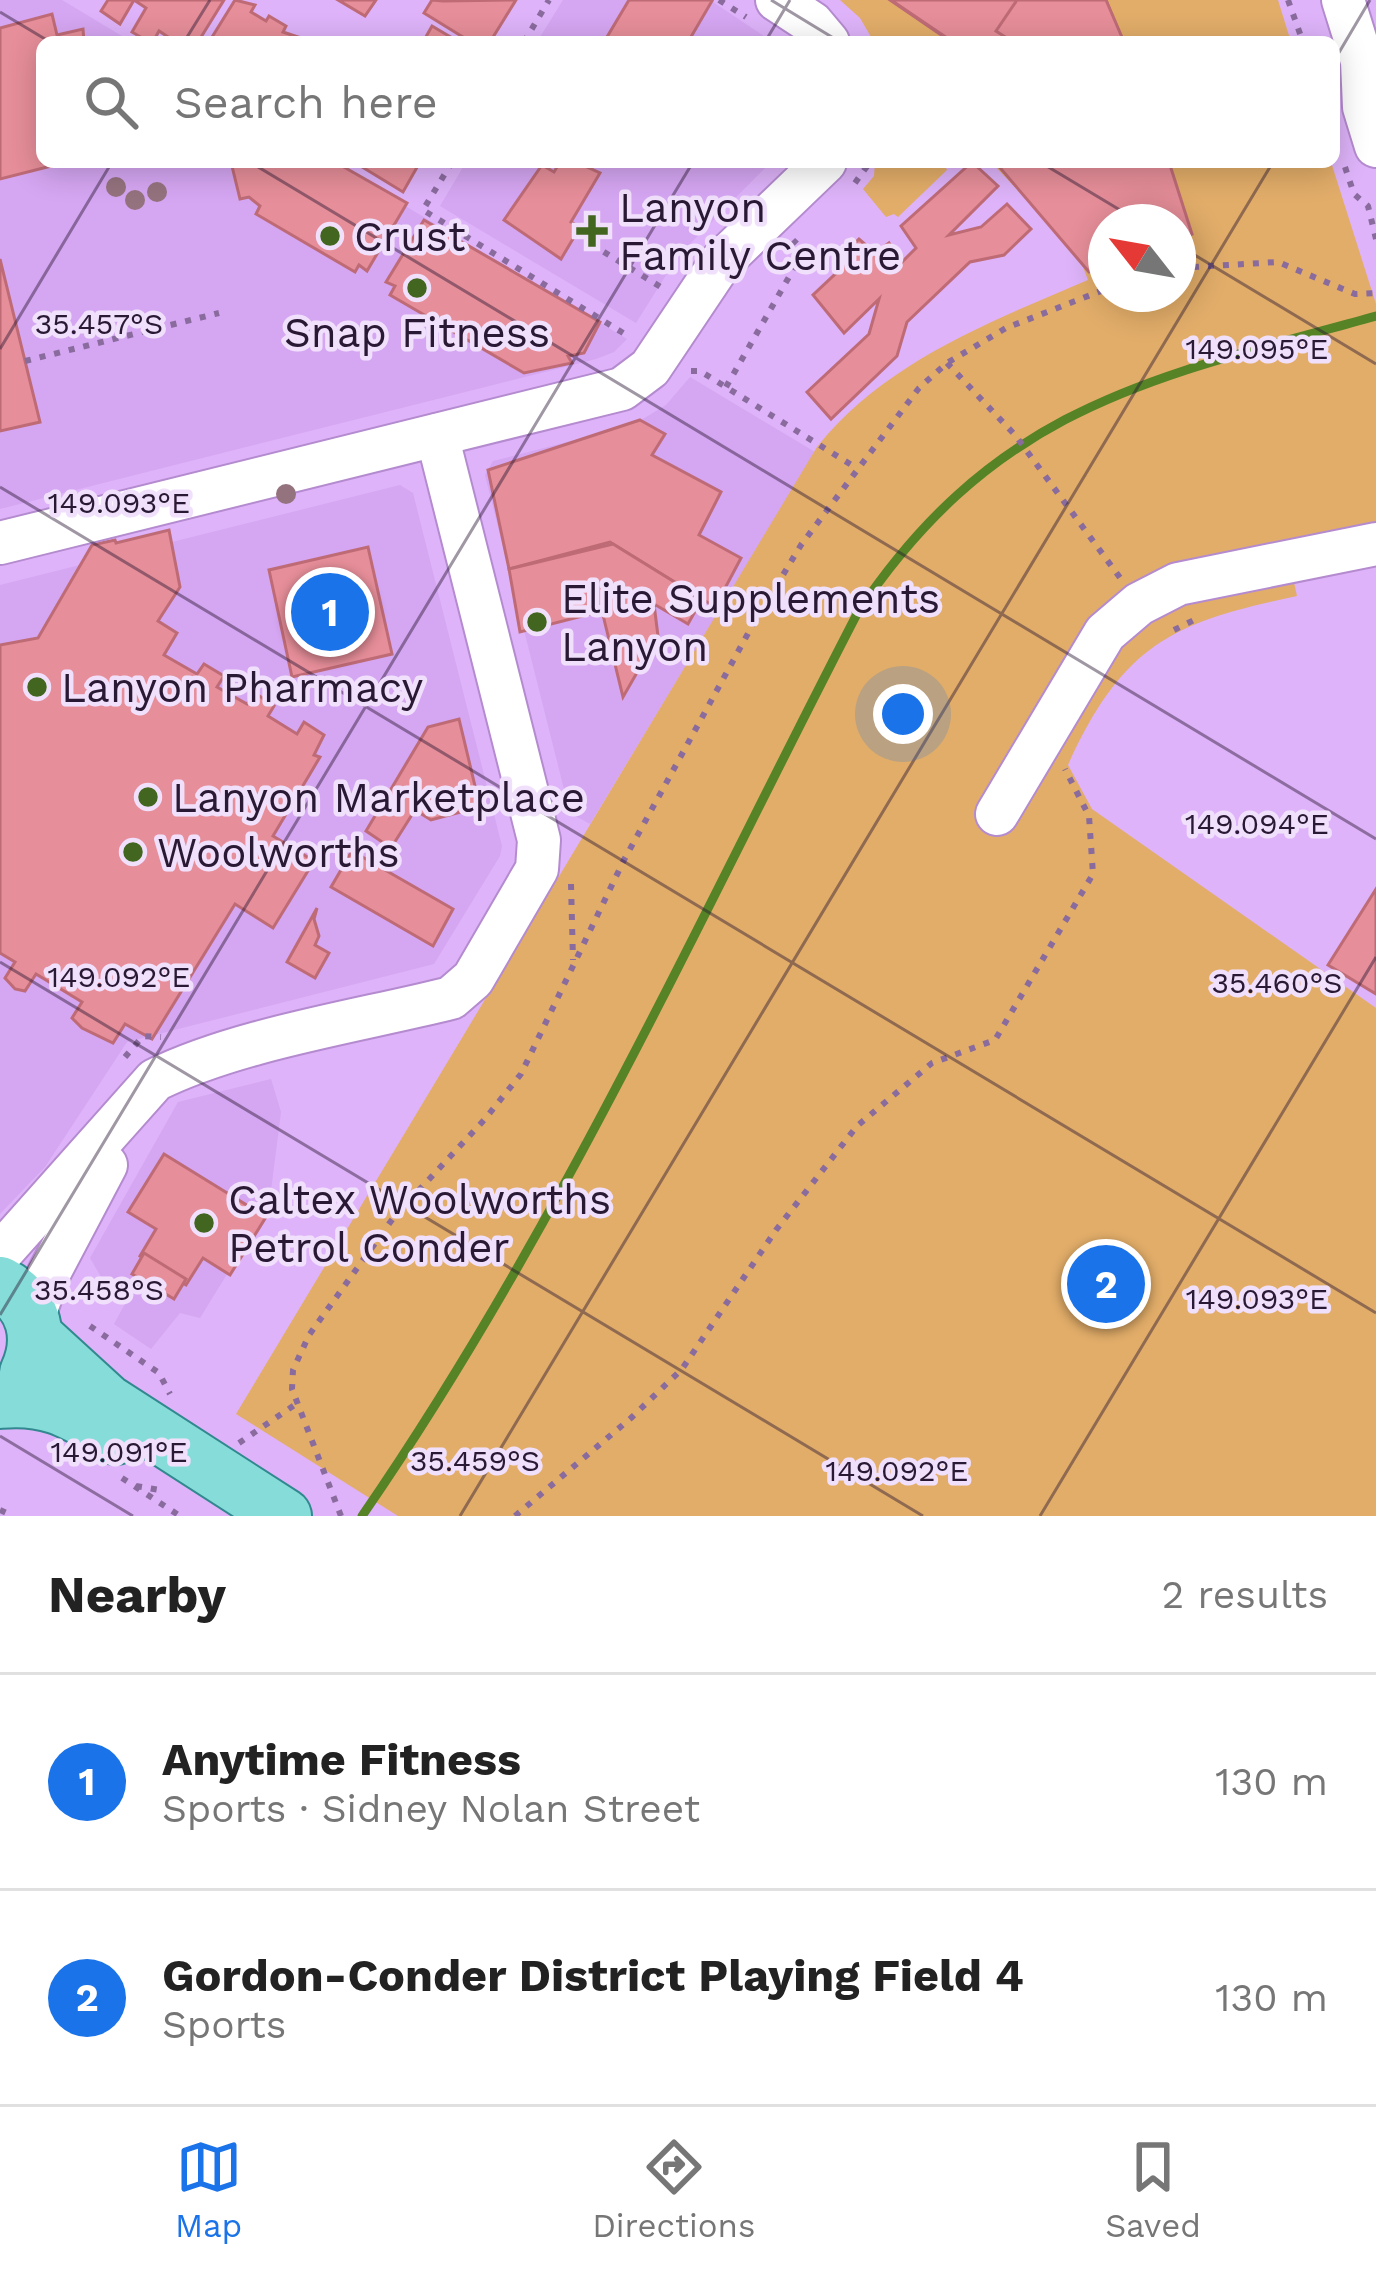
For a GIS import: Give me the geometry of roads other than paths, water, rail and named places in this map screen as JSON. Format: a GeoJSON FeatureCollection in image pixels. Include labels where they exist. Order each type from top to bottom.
{"type":"FeatureCollection","features":[{"type":"Feature","properties":{"kind":"main road"},"geometry":{"type":"LineString","coordinates":[[0,1399],[26,1377],[34,1358],[23,1314]]}},
{"type":"Feature","properties":{"kind":"main road"},"geometry":{"type":"LineString","coordinates":[[23,1314],[107,1402],[266,1514]]}},
{"type":"Feature","properties":{"kind":"main road"},"geometry":{"type":"LineString","coordinates":[[0,1399],[29,1398],[65,1407],[192,1483],[266,1514]]}},
{"type":"Feature","properties":{"kind":"street"},"geometry":{"type":"LineString","coordinates":[[777,0],[823,36]]}},
{"type":"Feature","properties":{"kind":"street"},"geometry":{"type":"LineString","coordinates":[[1315,0],[1326,36]]}},
{"type":"Feature","properties":{"kind":"street"},"geometry":{"type":"LineString","coordinates":[[1342,0],[1362,61],[1360,136]]}},
{"type":"Feature","properties":{"kind":"street"},"geometry":{"type":"LineString","coordinates":[[1340,80],[1360,136]]}},
{"type":"Feature","properties":{"kind":"street"},"geometry":{"type":"LineString","coordinates":[[0,543],[622,389],[650,368],[681,365],[704,282],[721,262],[837,174]]}},
{"type":"Feature","properties":{"kind":"street"},"geometry":{"type":"LineString","coordinates":[[0,1255],[125,1085],[155,1080],[185,1065],[451,998],[472,979],[537,869],[538,840],[437,435]]}},
{"type":"Feature","properties":{"kind":"street"},"geometry":{"type":"LineString","coordinates":[[997,814],[1105,633],[1151,619],[1178,584],[1376,544]]}},
{"type":"Feature","properties":{"kind":"street"},"geometry":{"type":"LineString","coordinates":[[23,1314],[114,1153],[125,1085]]}},
{"type":"Feature","properties":{"kind":"waterway"},"geometry":{"type":"LineString","coordinates":[[362,1516],[500,1298],[624,1072],[858,612],[911,542],[966,487],[1024,444],[1085,410],[1220,359],[1376,316]]}},
{"type":"Feature","properties":{"kind":"place","name":"Lanyon Family Centre"},"geometry":{"type":"Point","coordinates":[592,231]}},
{"type":"Feature","properties":{"kind":"place","name":"Crust"},"geometry":{"type":"Point","coordinates":[330,236]}},
{"type":"Feature","properties":{"kind":"place","name":"Snap Fitness"},"geometry":{"type":"Point","coordinates":[417,288]}},
{"type":"Feature","properties":{"kind":"place","name":"Anytime Fitness"},"geometry":{"type":"Point","coordinates":[330,612]}},
{"type":"Feature","properties":{"kind":"place","name":"Elite Supplements Lanyon"},"geometry":{"type":"Point","coordinates":[537,622]}},
{"type":"Feature","properties":{"kind":"place","name":"Lanyon Pharmacy"},"geometry":{"type":"Point","coordinates":[37,687]}},
{"type":"Feature","properties":{"kind":"place","name":"Lanyon Marketplace"},"geometry":{"type":"Point","coordinates":[148,797]}},
{"type":"Feature","properties":{"kind":"place","name":"Woolworths"},"geometry":{"type":"Point","coordinates":[133,852]}},
{"type":"Feature","properties":{"kind":"place","name":"Caltex Woolworths Petrol Conder"},"geometry":{"type":"Point","coordinates":[204,1223]}},
{"type":"Feature","properties":{"kind":"place","name":"Gordon-Conder District Playing Field 4"},"geometry":{"type":"Point","coordinates":[1106,1284]}}]}
